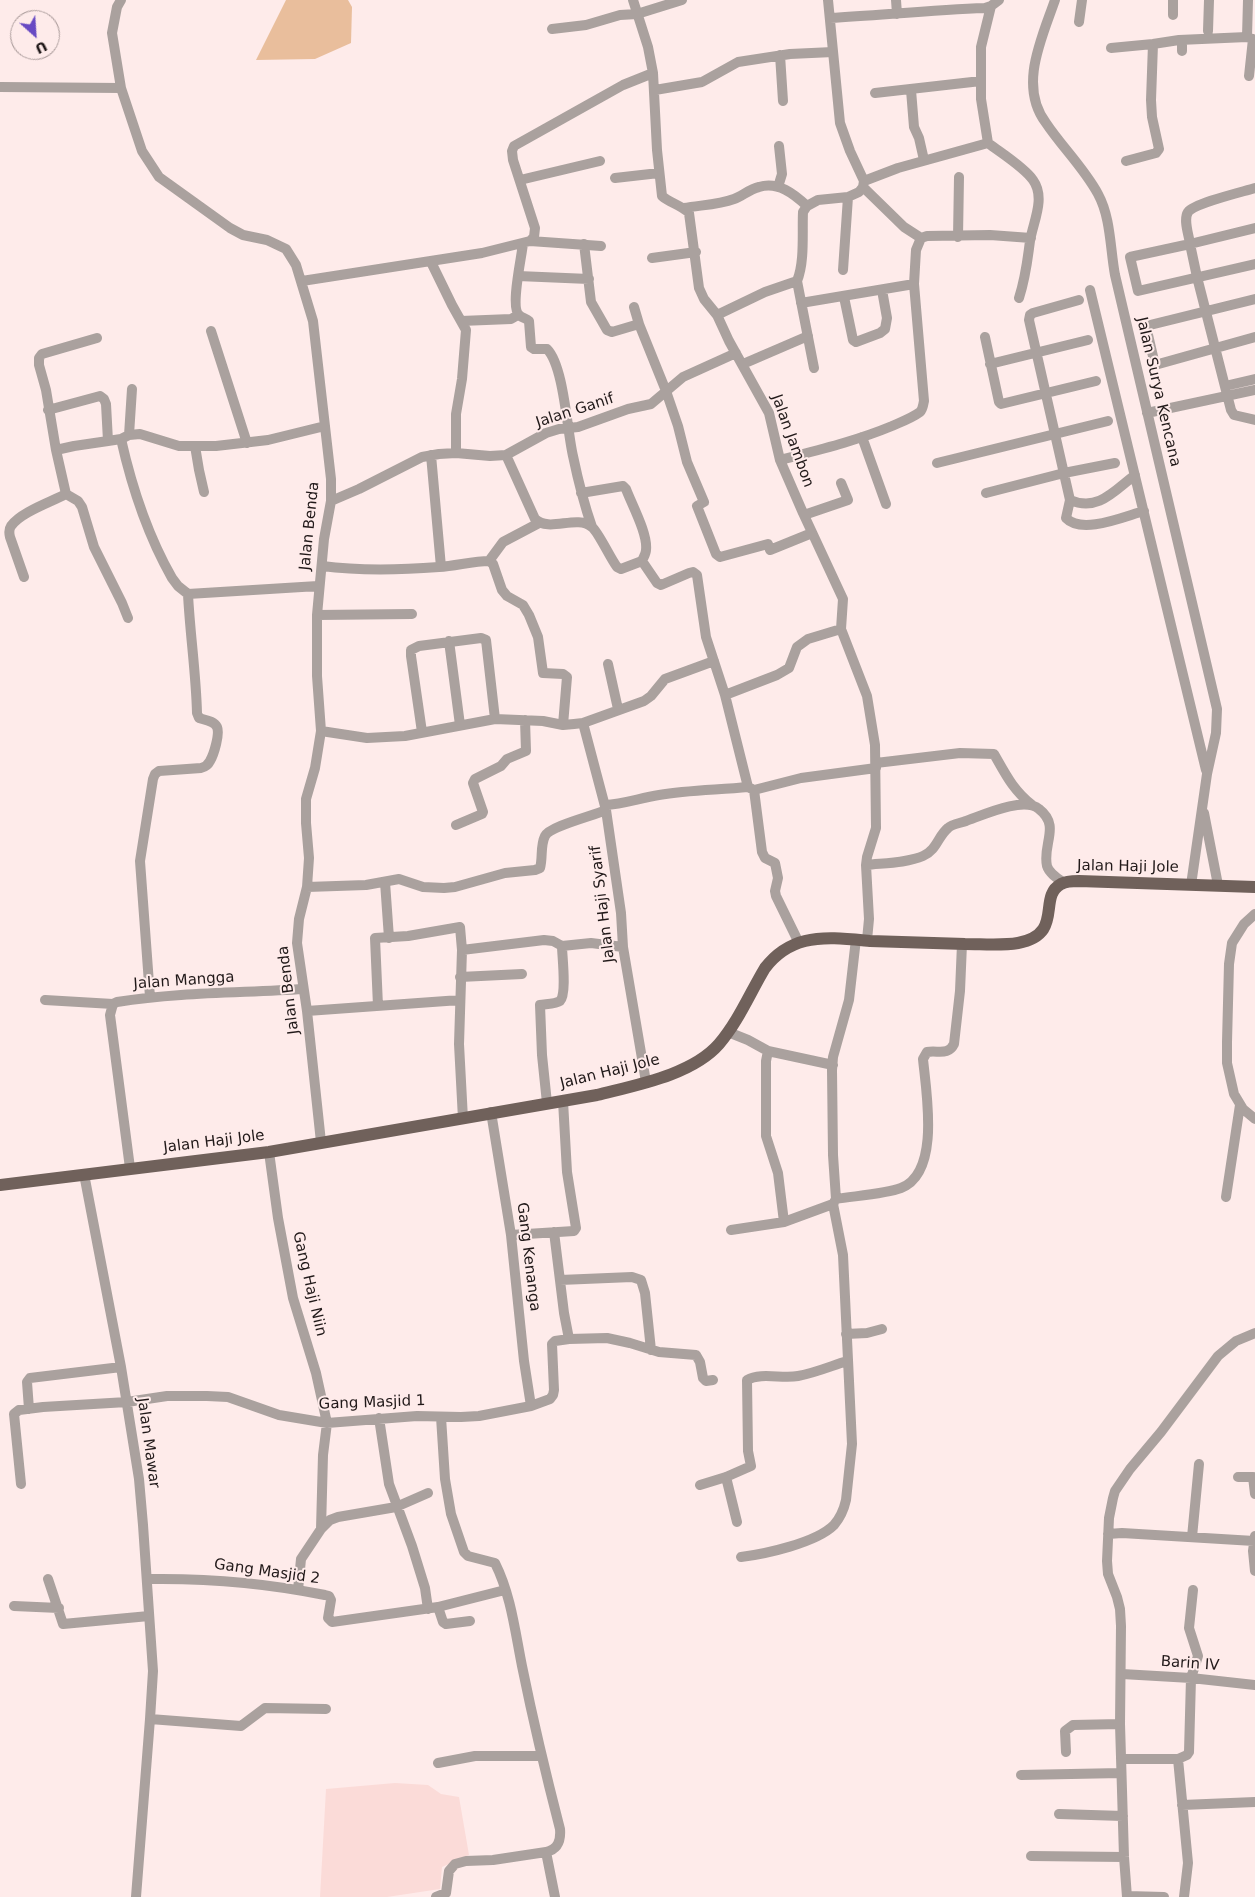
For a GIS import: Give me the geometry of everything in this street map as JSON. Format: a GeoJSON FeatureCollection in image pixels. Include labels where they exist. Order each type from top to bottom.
{"type":"FeatureCollection","features":[{"type":"Feature","properties":{"kind":"main road","name":"Jalan Haji Jole"},"geometry":{"type":"LineString","coordinates":[[0,1185],[268,1152],[597,1095],[646,1082],[672,1074],[697,1062],[710,1053],[728,1032],[764,968],[777,955],[799,943],[813,940],[862,940],[1014,944],[1035,938],[1043,931],[1054,890],[1063,882],[1255,887]]}},
{"type":"Feature","properties":{"kind":"street","name":"Jalan Benda"},"geometry":{"type":"LineString","coordinates":[[121,0],[117,7],[112,32],[121,88],[142,152],[159,176],[230,228],[243,235],[267,240],[286,249],[296,265],[313,321],[330,454],[331,501],[324,539],[316,615],[316,676],[321,731],[315,768],[306,798],[309,858],[307,887],[299,919],[297,943],[307,1011],[321,1142]]}},
{"type":"Feature","properties":{"kind":"street"},"geometry":{"type":"LineString","coordinates":[[633,0],[648,47],[654,74],[662,196],[667,201],[684,208],[726,201],[759,187],[778,187],[793,193],[807,206]]}},
{"type":"Feature","properties":{"kind":"street"},"geometry":{"type":"LineString","coordinates":[[552,29],[586,26],[620,15],[637,14],[682,0]]}},
{"type":"Feature","properties":{"kind":"street"},"geometry":{"type":"LineString","coordinates":[[828,0],[840,123],[850,151],[863,184],[904,227],[921,238]]}},
{"type":"Feature","properties":{"kind":"street"},"geometry":{"type":"LineString","coordinates":[[896,0],[897,14]]}},
{"type":"Feature","properties":{"kind":"street","name":"Jalan Surya Kencana"},"geometry":{"type":"LineString","coordinates":[[1055,0],[1036,56],[1033,74],[1035,99],[1044,122],[1098,194],[1105,212],[1115,275],[1217,710],[1216,733],[1207,774],[1191,884]]}},
{"type":"Feature","properties":{"kind":"street"},"geometry":{"type":"LineString","coordinates":[[1079,22],[1082,0]]}},
{"type":"Feature","properties":{"kind":"street"},"geometry":{"type":"LineString","coordinates":[[1173,0],[1173,15]]}},
{"type":"Feature","properties":{"kind":"street"},"geometry":{"type":"LineString","coordinates":[[1208,31],[1209,0]]}},
{"type":"Feature","properties":{"kind":"street"},"geometry":{"type":"LineString","coordinates":[[1248,0],[1252,39],[1250,76]]}},
{"type":"Feature","properties":{"kind":"street"},"geometry":{"type":"LineString","coordinates":[[830,18],[897,14],[995,3],[981,47],[981,99],[988,143],[1034,180],[1038,197],[1037,217],[1030,238],[1027,274],[1019,298]]}},
{"type":"Feature","properties":{"kind":"street"},"geometry":{"type":"LineString","coordinates":[[1112,48],[1182,40],[1252,39]]}},
{"type":"Feature","properties":{"kind":"street"},"geometry":{"type":"LineString","coordinates":[[1182,40],[1182,51]]}},
{"type":"Feature","properties":{"kind":"street"},"geometry":{"type":"LineString","coordinates":[[1126,161],[1156,153],[1159,149],[1152,117],[1151,100],[1153,44]]}},
{"type":"Feature","properties":{"kind":"street"},"geometry":{"type":"LineString","coordinates":[[655,90],[702,82],[738,62],[780,55],[833,52]]}},
{"type":"Feature","properties":{"kind":"street"},"geometry":{"type":"LineString","coordinates":[[780,55],[783,102]]}},
{"type":"Feature","properties":{"kind":"street"},"geometry":{"type":"LineString","coordinates":[[518,315],[516,288],[518,276],[526,242],[534,237],[535,228],[512,151],[520,142],[623,84],[654,74]]}},
{"type":"Feature","properties":{"kind":"street"},"geometry":{"type":"LineString","coordinates":[[875,93],[981,82]]}},
{"type":"Feature","properties":{"kind":"street"},"geometry":{"type":"LineString","coordinates":[[0,87],[121,88]]}},
{"type":"Feature","properties":{"kind":"street"},"geometry":{"type":"LineString","coordinates":[[911,90],[914,126],[924,160]]}},
{"type":"Feature","properties":{"kind":"street"},"geometry":{"type":"LineString","coordinates":[[814,368],[797,281],[802,252],[803,212],[807,206],[818,200],[848,197],[858,192],[863,184],[924,160],[988,143]]}},
{"type":"Feature","properties":{"kind":"street"},"geometry":{"type":"LineString","coordinates":[[778,187],[782,174],[779,146]]}},
{"type":"Feature","properties":{"kind":"street"},"geometry":{"type":"LineString","coordinates":[[520,180],[600,161]]}},
{"type":"Feature","properties":{"kind":"street"},"geometry":{"type":"LineString","coordinates":[[615,178],[659,173]]}},
{"type":"Feature","properties":{"kind":"street"},"geometry":{"type":"LineString","coordinates":[[958,237],[960,177]]}},
{"type":"Feature","properties":{"kind":"street"},"geometry":{"type":"LineString","coordinates":[[1255,188],[1200,205],[1188,212],[1186,219],[1197,277],[1231,410],[1234,414],[1255,420]]}},
{"type":"Feature","properties":{"kind":"street"},"geometry":{"type":"LineString","coordinates":[[844,270],[848,197]]}},
{"type":"Feature","properties":{"kind":"street","name":"Jalan Jambon"},"geometry":{"type":"LineString","coordinates":[[684,208],[689,213],[696,252],[699,288],[704,299],[717,316],[769,413],[780,460],[843,599],[841,629],[871,714],[876,766],[876,828],[866,865],[869,919],[862,940],[833,1065],[835,1202],[843,1255],[852,1444],[846,1500],[839,1518],[826,1530],[802,1542],[764,1554],[741,1557]]}},
{"type":"Feature","properties":{"kind":"street"},"geometry":{"type":"LineString","coordinates":[[1255,228],[1130,257],[1138,291],[1255,264]]}},
{"type":"Feature","properties":{"kind":"street"},"geometry":{"type":"LineString","coordinates":[[780,460],[862,437],[908,419],[920,412],[924,401],[914,284],[916,250],[921,238],[927,236],[990,235],[1030,238]]}},
{"type":"Feature","properties":{"kind":"street"},"geometry":{"type":"LineString","coordinates":[[302,282],[431,262],[526,242],[601,246]]}},
{"type":"Feature","properties":{"kind":"street"},"geometry":{"type":"LineString","coordinates":[[584,244],[591,302],[607,330],[612,332],[639,324]]}},
{"type":"Feature","properties":{"kind":"street"},"geometry":{"type":"LineString","coordinates":[[652,258],[696,252]]}},
{"type":"Feature","properties":{"kind":"street"},"geometry":{"type":"LineString","coordinates":[[431,262],[466,330],[462,379],[456,414],[456,453]]}},
{"type":"Feature","properties":{"kind":"street"},"geometry":{"type":"LineString","coordinates":[[518,276],[589,279]]}},
{"type":"Feature","properties":{"kind":"street"},"geometry":{"type":"LineString","coordinates":[[717,316],[764,292],[797,281]]}},
{"type":"Feature","properties":{"kind":"street"},"geometry":{"type":"LineString","coordinates":[[801,303],[914,284]]}},
{"type":"Feature","properties":{"kind":"street"},"geometry":{"type":"LineString","coordinates":[[844,296],[853,340],[856,342],[880,333],[885,329],[887,318],[882,290]]}},
{"type":"Feature","properties":{"kind":"street"},"geometry":{"type":"LineString","coordinates":[[1090,290],[1207,774]]}},
{"type":"Feature","properties":{"kind":"street"},"geometry":{"type":"LineString","coordinates":[[1255,299],[1146,326],[1155,365],[1255,337]]}},
{"type":"Feature","properties":{"kind":"street"},"geometry":{"type":"LineString","coordinates":[[1079,300],[1033,313],[1030,315],[1029,320],[1070,500],[1066,518],[1083,524],[1099,525],[1144,510]]}},
{"type":"Feature","properties":{"kind":"street"},"geometry":{"type":"LineString","coordinates":[[634,307],[678,426],[687,462],[704,502],[697,506],[716,554],[720,557],[768,544],[770,550],[812,533]]}},
{"type":"Feature","properties":{"kind":"street"},"geometry":{"type":"LineString","coordinates":[[461,321],[510,319],[518,315]]}},
{"type":"Feature","properties":{"kind":"street"},"geometry":{"type":"LineString","coordinates":[[518,315],[530,321],[531,347],[534,349],[547,349],[550,352],[565,400],[567,428],[581,492],[592,527],[617,567],[624,569],[642,561],[646,553],[646,547],[626,489],[623,486],[581,492]]}},
{"type":"Feature","properties":{"kind":"street"},"geometry":{"type":"LineString","coordinates":[[211,331],[247,443]]}},
{"type":"Feature","properties":{"kind":"street"},"geometry":{"type":"LineString","coordinates":[[743,364],[808,336]]}},
{"type":"Feature","properties":{"kind":"street"},"geometry":{"type":"LineString","coordinates":[[985,337],[1001,404],[1096,381]]}},
{"type":"Feature","properties":{"kind":"street"},"geometry":{"type":"LineString","coordinates":[[97,338],[42,354],[39,358],[39,365],[46,390],[48,410],[66,494],[78,501],[82,507],[94,547],[128,618]]}},
{"type":"Feature","properties":{"kind":"street"},"geometry":{"type":"LineString","coordinates":[[990,364],[1088,340]]}},
{"type":"Feature","properties":{"kind":"street","name":"Jalan Ganif"},"geometry":{"type":"LineString","coordinates":[[331,501],[431,455],[456,453],[490,456],[506,455],[559,429],[578,427],[628,409],[650,404],[683,376],[736,353]]}},
{"type":"Feature","properties":{"kind":"street"},"geometry":{"type":"LineString","coordinates":[[1147,413],[1226,391],[1255,379]]}},
{"type":"Feature","properties":{"kind":"street"},"geometry":{"type":"LineString","coordinates":[[132,389],[125,437],[132,486],[144,520],[178,586],[188,594],[318,586]]}},
{"type":"Feature","properties":{"kind":"street"},"geometry":{"type":"LineString","coordinates":[[1226,391],[1255,390]]}},
{"type":"Feature","properties":{"kind":"street"},"geometry":{"type":"LineString","coordinates":[[48,410],[100,396],[106,404],[108,441]]}},
{"type":"Feature","properties":{"kind":"street"},"geometry":{"type":"LineString","coordinates":[[937,463],[1108,421]]}},
{"type":"Feature","properties":{"kind":"street"},"geometry":{"type":"LineString","coordinates":[[56,450],[140,434],[179,446],[247,443],[284,437],[325,426]]}},
{"type":"Feature","properties":{"kind":"street"},"geometry":{"type":"LineString","coordinates":[[862,437],[886,504]]}},
{"type":"Feature","properties":{"kind":"street"},"geometry":{"type":"LineString","coordinates":[[195,446],[204,492]]}},
{"type":"Feature","properties":{"kind":"street"},"geometry":{"type":"LineString","coordinates":[[431,455],[441,567]]}},
{"type":"Feature","properties":{"kind":"street"},"geometry":{"type":"LineString","coordinates":[[506,455],[535,519],[539,523]]}},
{"type":"Feature","properties":{"kind":"street"},"geometry":{"type":"LineString","coordinates":[[986,493],[1064,473],[1115,463]]}},
{"type":"Feature","properties":{"kind":"street"},"geometry":{"type":"LineString","coordinates":[[1070,500],[1078,503],[1093,504],[1104,499],[1135,475]]}},
{"type":"Feature","properties":{"kind":"street"},"geometry":{"type":"LineString","coordinates":[[804,515],[848,500],[841,483]]}},
{"type":"Feature","properties":{"kind":"street"},"geometry":{"type":"LineString","coordinates":[[24,577],[10,537],[9,530],[11,525],[21,516],[66,494]]}},
{"type":"Feature","properties":{"kind":"street"},"geometry":{"type":"LineString","coordinates":[[322,566],[343,569],[391,569],[441,567],[489,561],[504,542],[539,523],[577,522],[592,527]]}},
{"type":"Feature","properties":{"kind":"street"},"geometry":{"type":"LineString","coordinates":[[489,561],[493,564],[499,583],[507,596],[523,605],[529,614],[538,637],[543,673],[563,674],[567,677],[563,724]]}},
{"type":"Feature","properties":{"kind":"street"},"geometry":{"type":"LineString","coordinates":[[642,561],[657,583],[661,585],[689,573],[694,572],[697,575],[702,619],[726,695],[751,788],[762,852],[765,858],[775,863],[778,878],[775,891],[776,896],[799,943]]}},
{"type":"Feature","properties":{"kind":"street"},"geometry":{"type":"LineString","coordinates":[[150,997],[140,861],[154,774],[159,771],[207,766],[218,734],[218,728],[215,724],[199,718],[197,713],[195,664],[190,631],[188,594]]}},
{"type":"Feature","properties":{"kind":"street"},"geometry":{"type":"LineString","coordinates":[[316,615],[412,614]]}},
{"type":"Feature","properties":{"kind":"street"},"geometry":{"type":"LineString","coordinates":[[726,695],[789,668],[797,647],[802,643],[819,635],[841,629]]}},
{"type":"Feature","properties":{"kind":"street"},"geometry":{"type":"LineString","coordinates":[[422,732],[410,656],[411,650],[418,646],[481,638],[486,640],[495,719]]}},
{"type":"Feature","properties":{"kind":"street"},"geometry":{"type":"LineString","coordinates":[[449,641],[460,725]]}},
{"type":"Feature","properties":{"kind":"street"},"geometry":{"type":"LineString","coordinates":[[321,731],[367,738],[405,736],[495,719],[544,721],[563,724],[583,723],[644,701],[651,696],[665,679],[714,661]]}},
{"type":"Feature","properties":{"kind":"street"},"geometry":{"type":"LineString","coordinates":[[608,664],[618,709]]}},
{"type":"Feature","properties":{"kind":"street"},"geometry":{"type":"LineString","coordinates":[[456,825],[483,812],[473,783],[475,779],[500,767],[507,759],[526,752],[524,720]]}},
{"type":"Feature","properties":{"kind":"street","name":"Jalan Haji Syarif"},"geometry":{"type":"LineString","coordinates":[[583,723],[606,808],[621,913],[622,947],[646,1082]]}},
{"type":"Feature","properties":{"kind":"street"},"geometry":{"type":"LineString","coordinates":[[307,887],[366,885],[399,879],[423,887],[455,887],[505,873],[540,868],[543,860],[542,846],[544,837],[548,832],[555,828],[589,818],[616,804],[658,795],[751,788],[801,778],[960,753],[994,754],[1009,781],[1019,794],[1032,805]]}},
{"type":"Feature","properties":{"kind":"street"},"geometry":{"type":"LineString","coordinates":[[866,865],[925,856],[934,849],[948,827],[1006,806],[1032,805],[1038,807],[1048,817],[1050,824],[1047,865],[1053,875],[1063,882]]}},
{"type":"Feature","properties":{"kind":"street","name":"Jalan Surya Kencana"},"geometry":{"type":"LineString","coordinates":[[1203,810],[1218,885]]}},
{"type":"Feature","properties":{"kind":"street"},"geometry":{"type":"LineString","coordinates":[[384,882],[389,938]]}},
{"type":"Feature","properties":{"kind":"street"},"geometry":{"type":"LineString","coordinates":[[1254,915],[1236,934],[1232,943],[1229,964],[1227,1063],[1234,1094],[1242,1109],[1255,1119]]}},
{"type":"Feature","properties":{"kind":"street"},"geometry":{"type":"LineString","coordinates":[[378,1006],[374,940],[377,937],[408,936],[458,926],[461,930],[462,950],[459,1044],[463,1119]]}},
{"type":"Feature","properties":{"kind":"street"},"geometry":{"type":"LineString","coordinates":[[462,950],[544,940],[553,941],[562,946],[591,943],[622,947]]}},
{"type":"Feature","properties":{"kind":"street"},"geometry":{"type":"LineString","coordinates":[[731,1230],[784,1222],[835,1202],[900,1189],[915,1179],[924,1161],[928,1124],[923,1059],[928,1052],[947,1052],[951,1050],[954,1044],[960,991],[962,944]]}},
{"type":"Feature","properties":{"kind":"street"},"geometry":{"type":"LineString","coordinates":[[547,1103],[540,1005],[558,1002],[561,998],[564,975],[562,946]]}},
{"type":"Feature","properties":{"kind":"street"},"geometry":{"type":"LineString","coordinates":[[460,977],[522,974]]}},
{"type":"Feature","properties":{"kind":"street","name":"Jalan Mangga"},"geometry":{"type":"LineString","coordinates":[[45,1000],[113,1004],[150,997],[303,988]]}},
{"type":"Feature","properties":{"kind":"street"},"geometry":{"type":"LineString","coordinates":[[307,1011],[460,1000]]}},
{"type":"Feature","properties":{"kind":"street"},"geometry":{"type":"LineString","coordinates":[[113,1004],[110,1014],[130,1168]]}},
{"type":"Feature","properties":{"kind":"street"},"geometry":{"type":"LineString","coordinates":[[728,1032],[768,1051],[833,1065]]}},
{"type":"Feature","properties":{"kind":"street"},"geometry":{"type":"LineString","coordinates":[[768,1051],[766,1061],[766,1136],[778,1173],[784,1222]]}},
{"type":"Feature","properties":{"kind":"street"},"geometry":{"type":"LineString","coordinates":[[511,1235],[574,1231],[576,1228],[567,1172],[563,1101]]}},
{"type":"Feature","properties":{"kind":"street"},"geometry":{"type":"LineString","coordinates":[[1226,1197],[1240,1105]]}},
{"type":"Feature","properties":{"kind":"street","name":"Gang Kenanga"},"geometry":{"type":"LineString","coordinates":[[491,1112],[511,1235],[524,1361],[531,1406]]}},
{"type":"Feature","properties":{"kind":"street","name":"Gang Haji Niin"},"geometry":{"type":"LineString","coordinates":[[268,1152],[293,1298],[316,1373],[326,1423],[321,1528]]}},
{"type":"Feature","properties":{"kind":"street","name":"Jalan Mawar"},"geometry":{"type":"LineString","coordinates":[[84,1174],[122,1367],[138,1479],[147,1579],[153,1671],[136,1897]]}},
{"type":"Feature","properties":{"kind":"street"},"geometry":{"type":"LineString","coordinates":[[554,1232],[569,1339],[607,1338],[630,1342],[651,1350],[696,1355],[700,1359],[703,1378],[706,1381],[713,1380]]}},
{"type":"Feature","properties":{"kind":"street"},"geometry":{"type":"LineString","coordinates":[[560,1280],[626,1277],[641,1280],[645,1293],[651,1350]]}},
{"type":"Feature","properties":{"kind":"street"},"geometry":{"type":"LineString","coordinates":[[846,1334],[866,1333],[882,1329]]}},
{"type":"Feature","properties":{"kind":"street"},"geometry":{"type":"LineString","coordinates":[[1164,1897],[1127,1897],[1121,1773],[1122,1674],[1120,1609],[1108,1574],[1108,1534],[1111,1508],[1115,1491],[1130,1469],[1162,1432],[1218,1356],[1236,1341],[1255,1334]]}},
{"type":"Feature","properties":{"kind":"street","name":"Gang Masjid 1"},"geometry":{"type":"LineString","coordinates":[[29,1409],[127,1402],[167,1396],[228,1397],[279,1415],[326,1423],[417,1416],[479,1416],[531,1406],[552,1398],[554,1390],[552,1344],[555,1341],[569,1339]]}},
{"type":"Feature","properties":{"kind":"street"},"geometry":{"type":"LineString","coordinates":[[700,1485],[726,1477],[751,1466],[748,1451],[747,1380],[768,1376],[796,1376],[847,1361]]}},
{"type":"Feature","properties":{"kind":"street"},"geometry":{"type":"LineString","coordinates":[[21,1484],[14,1414],[19,1410],[29,1409],[26,1382],[30,1378],[122,1367]]}},
{"type":"Feature","properties":{"kind":"street"},"geometry":{"type":"LineString","coordinates":[[436,1897],[446,1893],[448,1871],[455,1864],[466,1861],[498,1859],[546,1852],[553,1850],[558,1845],[561,1837],[505,1590],[495,1563],[468,1556],[464,1552],[451,1514],[445,1479],[441,1417]]}},
{"type":"Feature","properties":{"kind":"street"},"geometry":{"type":"LineString","coordinates":[[379,1418],[389,1484],[433,1608],[446,1624],[470,1621]]}},
{"type":"Feature","properties":{"kind":"street"},"geometry":{"type":"LineString","coordinates":[[1192,1537],[1199,1464]]}},
{"type":"Feature","properties":{"kind":"street"},"geometry":{"type":"LineString","coordinates":[[726,1477],[737,1522]]}},
{"type":"Feature","properties":{"kind":"street"},"geometry":{"type":"LineString","coordinates":[[1238,1477],[1254,1477],[1255,1494]]}},
{"type":"Feature","properties":{"kind":"street"},"geometry":{"type":"LineString","coordinates":[[298,1590],[301,1559],[321,1528],[330,1520],[396,1507],[428,1493]]}},
{"type":"Feature","properties":{"kind":"street"},"geometry":{"type":"LineString","coordinates":[[1108,1534],[1192,1537],[1254,1545],[1255,1571]]}},
{"type":"Feature","properties":{"kind":"street"},"geometry":{"type":"LineString","coordinates":[[48,1579],[62,1622],[67,1624],[149,1616]]}},
{"type":"Feature","properties":{"kind":"street","name":"Gang Masjid 2"},"geometry":{"type":"LineString","coordinates":[[147,1579],[210,1579],[298,1590],[329,1596],[331,1600],[328,1618],[332,1622],[433,1608],[505,1590]]}},
{"type":"Feature","properties":{"kind":"street"},"geometry":{"type":"LineString","coordinates":[[1121,1759],[1178,1759],[1183,1758],[1189,1752],[1191,1678],[1198,1656],[1189,1628],[1193,1590]]}},
{"type":"Feature","properties":{"kind":"street"},"geometry":{"type":"LineString","coordinates":[[14,1606],[59,1608]]}},
{"type":"Feature","properties":{"kind":"street","name":"Barin IV"},"geometry":{"type":"LineString","coordinates":[[1122,1674],[1191,1678],[1255,1685]]}},
{"type":"Feature","properties":{"kind":"street"},"geometry":{"type":"LineString","coordinates":[[150,1719],[241,1726],[253,1719],[259,1711],[265,1708],[326,1709]]}},
{"type":"Feature","properties":{"kind":"street"},"geometry":{"type":"LineString","coordinates":[[1066,1752],[1065,1731],[1073,1725],[1120,1724]]}},
{"type":"Feature","properties":{"kind":"street"},"geometry":{"type":"LineString","coordinates":[[438,1763],[475,1756],[542,1756]]}},
{"type":"Feature","properties":{"kind":"street"},"geometry":{"type":"LineString","coordinates":[[1178,1759],[1188,1863],[1184,1897]]}},
{"type":"Feature","properties":{"kind":"street"},"geometry":{"type":"LineString","coordinates":[[1021,1775],[1121,1773]]}},
{"type":"Feature","properties":{"kind":"street"},"geometry":{"type":"LineString","coordinates":[[1182,1805],[1255,1802]]}},
{"type":"Feature","properties":{"kind":"street"},"geometry":{"type":"LineString","coordinates":[[1059,1814],[1123,1816]]}},
{"type":"Feature","properties":{"kind":"street"},"geometry":{"type":"LineString","coordinates":[[546,1852],[555,1897]]}},
{"type":"Feature","properties":{"kind":"street"},"geometry":{"type":"LineString","coordinates":[[1031,1856],[1124,1857]]}},
{"type":"Feature","properties":{"kind":"shaded area"},"geometry":{"type":"Polygon","coordinates":[[[286,0],[348,0],[352,7],[351,43],[315,59],[256,60],[286,0]]]}},
{"type":"Feature","properties":{"kind":"shaded area"},"geometry":{"type":"Polygon","coordinates":[[[395,1783],[428,1785],[441,1794],[459,1797],[469,1855],[442,1867],[440,1889],[387,1897],[320,1897],[326,1789],[395,1783]]]}}]}
